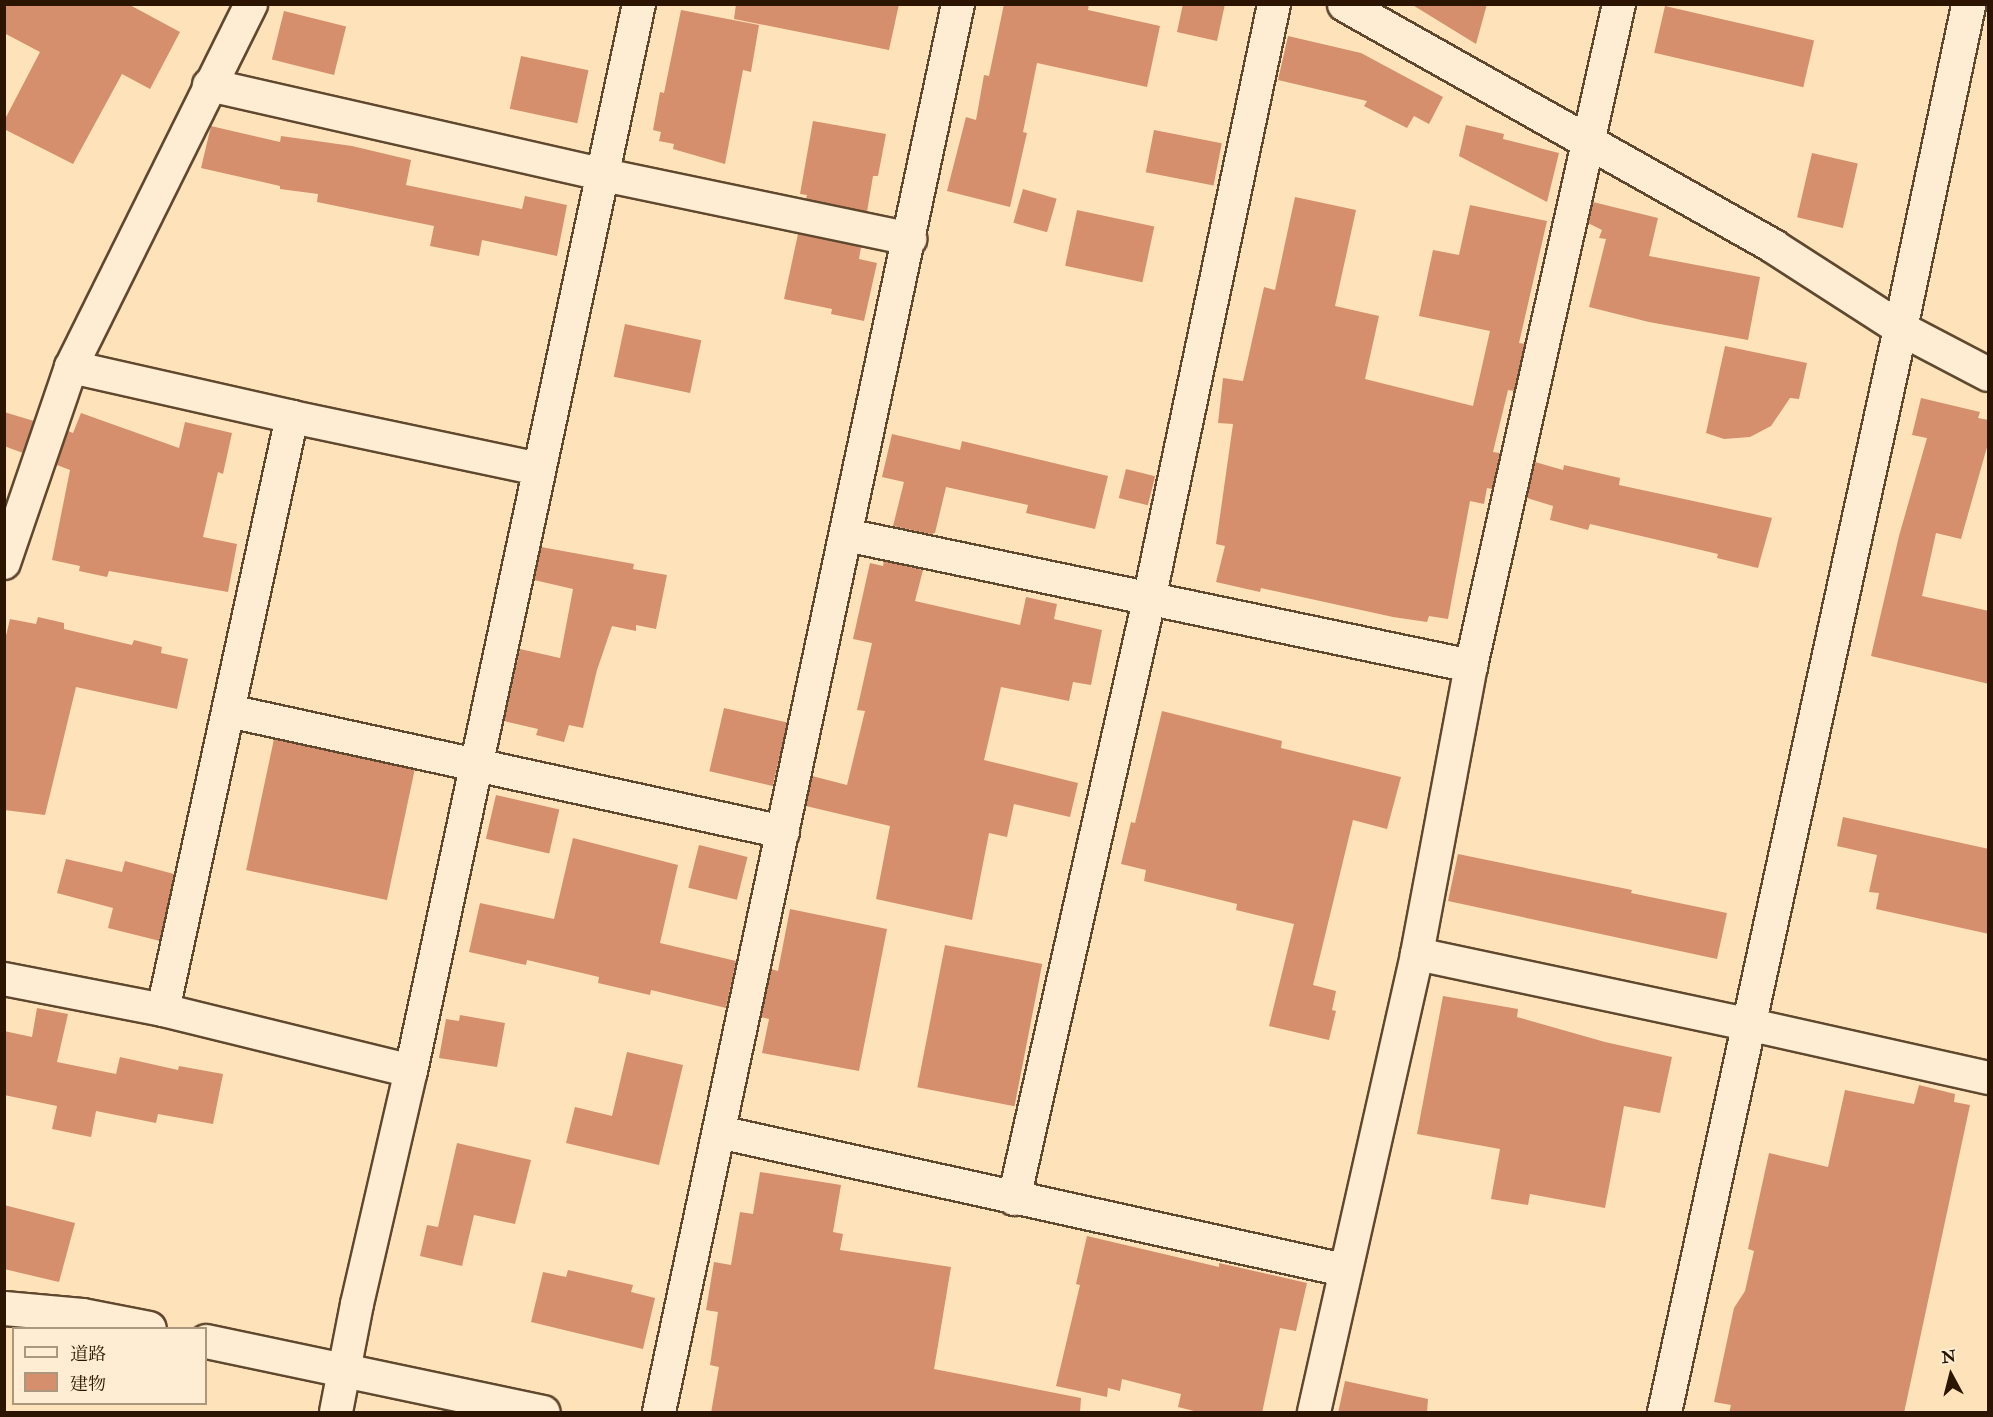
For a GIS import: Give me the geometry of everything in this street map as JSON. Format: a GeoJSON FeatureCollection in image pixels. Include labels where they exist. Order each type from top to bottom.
{"type":"FeatureCollection","features":[{"type":"Feature","properties":{"kind":"street"},"geometry":{"type":"LineString","coordinates":[[4,563],[71,367],[209,86],[252,4]]}},
{"type":"Feature","properties":{"kind":"street"},"geometry":{"type":"LineString","coordinates":[[336,1413],[357,1304],[411,1071],[639,4]]}},
{"type":"Feature","properties":{"kind":"street"},"geometry":{"type":"LineString","coordinates":[[659,1413],[910,239],[958,4]]}},
{"type":"Feature","properties":{"kind":"street"},"geometry":{"type":"LineString","coordinates":[[1014,1199],[1149,600],[1274,4]]}},
{"type":"Feature","properties":{"kind":"street"},"geometry":{"type":"LineString","coordinates":[[1344,4],[1773,246],[1900,328],[1989,374]]}},
{"type":"Feature","properties":{"kind":"street"},"geometry":{"type":"LineString","coordinates":[[1314,1413],[1344,1270],[1417,954],[1471,666],[1618,4]]}},
{"type":"Feature","properties":{"kind":"street"},"geometry":{"type":"LineString","coordinates":[[1664,1413],[1900,328],[1968,4]]}},
{"type":"Feature","properties":{"kind":"street"},"geometry":{"type":"LineString","coordinates":[[209,86],[604,175],[910,239]]}},
{"type":"Feature","properties":{"kind":"street"},"geometry":{"type":"LineString","coordinates":[[71,367],[539,469]]}},
{"type":"Feature","properties":{"kind":"street"},"geometry":{"type":"LineString","coordinates":[[163,1010],[292,417]]}},
{"type":"Feature","properties":{"kind":"street"},"geometry":{"type":"LineString","coordinates":[[846,535],[1471,666]]}},
{"type":"Feature","properties":{"kind":"street"},"geometry":{"type":"LineString","coordinates":[[229,711],[783,832]]}},
{"type":"Feature","properties":{"kind":"street"},"geometry":{"type":"LineString","coordinates":[[1417,954],[1747,1023],[1989,1078]]}},
{"type":"Feature","properties":{"kind":"street"},"geometry":{"type":"LineString","coordinates":[[4,979],[163,1010],[411,1071]]}},
{"type":"Feature","properties":{"kind":"street"},"geometry":{"type":"LineString","coordinates":[[719,1132],[1014,1199],[1344,1270]]}},
{"type":"Feature","properties":{"kind":"street"},"geometry":{"type":"LineString","coordinates":[[4,1308],[82,1316],[139,1327]]}},
{"type":"Feature","properties":{"kind":"street"},"geometry":{"type":"LineString","coordinates":[[207,1341],[543,1413]]}},
{"type":"Feature","properties":{"kind":"building"},"geometry":{"type":"Polygon","coordinates":[[[4,4],[128,4],[180,32],[150,89],[122,74],[73,164],[4,129],[4,121],[40,52],[4,33],[4,4]]]}},
{"type":"Feature","properties":{"kind":"building"},"geometry":{"type":"Polygon","coordinates":[[[736,4],[899,4],[889,50],[734,19],[736,4]]]}},
{"type":"Feature","properties":{"kind":"building"},"geometry":{"type":"Polygon","coordinates":[[[1004,4],[1089,4],[1088,10],[1160,26],[1147,87],[1037,63],[1023,132],[1027,133],[1010,207],[947,191],[966,117],[976,120],[984,75],[989,76],[1004,4]]]}},
{"type":"Feature","properties":{"kind":"building"},"geometry":{"type":"Polygon","coordinates":[[[1183,4],[1225,4],[1217,41],[1177,32],[1183,4]]]}},
{"type":"Feature","properties":{"kind":"building"},"geometry":{"type":"Polygon","coordinates":[[[1411,4],[1487,4],[1476,44],[1411,4]]]}},
{"type":"Feature","properties":{"kind":"building"},"geometry":{"type":"Polygon","coordinates":[[[1665,6],[1814,40],[1803,87],[1654,53],[1665,6]]]}},
{"type":"Feature","properties":{"kind":"building"},"geometry":{"type":"Polygon","coordinates":[[[681,10],[759,25],[751,72],[743,70],[725,164],[673,149],[674,144],[659,141],[661,132],[653,130],[660,92],[664,93],[681,10]]]}},
{"type":"Feature","properties":{"kind":"building"},"geometry":{"type":"Polygon","coordinates":[[[284,11],[346,26],[334,75],[272,60],[284,11]]]}},
{"type":"Feature","properties":{"kind":"building"},"geometry":{"type":"Polygon","coordinates":[[[1288,36],[1361,53],[1443,97],[1429,124],[1414,116],[1407,128],[1364,106],[1367,101],[1278,80],[1288,36]]]}},
{"type":"Feature","properties":{"kind":"building"},"geometry":{"type":"Polygon","coordinates":[[[521,56],[588,70],[577,123],[510,109],[521,56]]]}},
{"type":"Feature","properties":{"kind":"building"},"geometry":{"type":"Polygon","coordinates":[[[813,121],[886,134],[878,176],[873,176],[867,212],[806,199],[807,195],[800,194],[813,121]]]}},
{"type":"Feature","properties":{"kind":"building"},"geometry":{"type":"Polygon","coordinates":[[[1466,125],[1504,134],[1503,139],[1559,153],[1547,202],[1459,156],[1466,125]]]}},
{"type":"Feature","properties":{"kind":"building"},"geometry":{"type":"Polygon","coordinates":[[[211,126],[280,142],[281,136],[352,146],[411,160],[406,185],[522,209],[525,196],[567,205],[557,256],[482,240],[479,256],[430,246],[434,226],[317,202],[318,194],[280,189],[280,186],[201,168],[211,126]]]}},
{"type":"Feature","properties":{"kind":"building"},"geometry":{"type":"Polygon","coordinates":[[[1154,130],[1222,143],[1214,185],[1146,172],[1154,130]]]}},
{"type":"Feature","properties":{"kind":"building"},"geometry":{"type":"Polygon","coordinates":[[[1812,153],[1858,164],[1843,228],[1797,217],[1812,153]]]}},
{"type":"Feature","properties":{"kind":"building"},"geometry":{"type":"Polygon","coordinates":[[[1023,189],[1057,199],[1047,232],[1013,223],[1023,189]]]}},
{"type":"Feature","properties":{"kind":"building"},"geometry":{"type":"Polygon","coordinates":[[[1295,197],[1356,210],[1335,306],[1379,316],[1365,379],[1473,406],[1490,331],[1419,316],[1433,250],[1459,255],[1470,205],[1547,221],[1519,343],[1525,344],[1514,391],[1508,390],[1493,452],[1500,453],[1492,489],[1487,488],[1484,504],[1470,501],[1448,619],[1429,616],[1427,622],[1393,617],[1261,588],[1260,592],[1216,582],[1225,546],[1216,544],[1233,424],[1218,423],[1223,378],[1243,381],[1264,287],[1275,290],[1295,197]]]}},
{"type":"Feature","properties":{"kind":"building"},"geometry":{"type":"Polygon","coordinates":[[[1593,202],[1658,218],[1649,256],[1760,277],[1748,340],[1649,322],[1589,307],[1606,239],[1599,238],[1602,230],[1588,223],[1593,202]]]}},
{"type":"Feature","properties":{"kind":"building"},"geometry":{"type":"Polygon","coordinates":[[[1077,210],[1154,226],[1142,282],[1065,266],[1077,210]]]}},
{"type":"Feature","properties":{"kind":"building"},"geometry":{"type":"Polygon","coordinates":[[[798,234],[861,247],[859,259],[877,263],[864,321],[831,314],[832,309],[784,299],[798,234]]]}},
{"type":"Feature","properties":{"kind":"building"},"geometry":{"type":"Polygon","coordinates":[[[625,324],[701,340],[690,393],[614,377],[625,324]]]}},
{"type":"Feature","properties":{"kind":"building"},"geometry":{"type":"Polygon","coordinates":[[[1725,346],[1807,363],[1799,399],[1790,398],[1771,426],[1750,437],[1724,439],[1706,433],[1725,346]]]}},
{"type":"Feature","properties":{"kind":"building"},"geometry":{"type":"Polygon","coordinates":[[[1921,398],[1980,412],[1978,418],[1989,420],[1989,440],[1961,539],[1936,533],[1922,596],[1989,611],[1989,684],[1871,656],[1899,536],[1927,438],[1912,435],[1921,398]]]}},
{"type":"Feature","properties":{"kind":"building"},"geometry":{"type":"Polygon","coordinates":[[[4,412],[34,421],[23,453],[4,446],[4,412]]]}},
{"type":"Feature","properties":{"kind":"building"},"geometry":{"type":"Polygon","coordinates":[[[81,413],[179,448],[185,422],[232,433],[223,474],[218,472],[203,537],[237,544],[228,592],[109,571],[107,577],[79,571],[80,566],[52,560],[70,470],[57,465],[68,431],[73,433],[81,413]]]}},
{"type":"Feature","properties":{"kind":"building"},"geometry":{"type":"Polygon","coordinates":[[[892,434],[960,450],[962,441],[1108,476],[1095,529],[1026,513],[1028,505],[946,487],[935,533],[893,526],[904,482],[882,477],[892,434]]]}},
{"type":"Feature","properties":{"kind":"building"},"geometry":{"type":"Polygon","coordinates":[[[1535,462],[1563,470],[1564,465],[1620,478],[1619,485],[1772,518],[1758,568],[1717,558],[1718,554],[1590,524],[1588,530],[1550,520],[1553,506],[1527,498],[1535,462]]]}},
{"type":"Feature","properties":{"kind":"building"},"geometry":{"type":"Polygon","coordinates":[[[1126,469],[1155,476],[1148,505],[1119,498],[1126,469]]]}},
{"type":"Feature","properties":{"kind":"building"},"geometry":{"type":"Polygon","coordinates":[[[541,547],[634,564],[633,569],[667,575],[656,629],[636,625],[636,631],[612,626],[597,670],[583,728],[569,725],[564,742],[536,735],[538,729],[504,721],[520,649],[560,658],[573,589],[534,580],[541,547]]]}},
{"type":"Feature","properties":{"kind":"building"},"geometry":{"type":"Polygon","coordinates":[[[884,561],[923,570],[915,601],[1020,625],[1026,597],[1057,604],[1054,619],[1102,630],[1091,685],[1073,682],[1069,701],[1001,687],[984,760],[1078,783],[1070,817],[1014,804],[1007,837],[989,833],[972,920],[876,899],[890,826],[806,806],[812,776],[847,785],[865,711],[857,710],[872,643],[853,639],[870,563],[883,566],[884,561]]]}},
{"type":"Feature","properties":{"kind":"building"},"geometry":{"type":"Polygon","coordinates":[[[38,617],[64,623],[64,629],[132,645],[134,640],[162,647],[161,653],[188,659],[177,709],[76,687],[45,815],[4,810],[4,644],[10,619],[36,624],[38,617]]]}},
{"type":"Feature","properties":{"kind":"building"},"geometry":{"type":"Polygon","coordinates":[[[724,708],[787,723],[773,786],[709,771],[724,708]]]}},
{"type":"Feature","properties":{"kind":"building"},"geometry":{"type":"Polygon","coordinates":[[[1162,711],[1282,741],[1281,748],[1401,777],[1387,829],[1353,820],[1313,985],[1336,991],[1332,1010],[1336,1011],[1329,1040],[1269,1026],[1294,924],[1236,910],[1237,904],[1144,881],[1146,870],[1121,864],[1131,822],[1135,823],[1162,711]]]}},
{"type":"Feature","properties":{"kind":"building"},"geometry":{"type":"Polygon","coordinates":[[[274,739],[415,769],[387,900],[246,870],[274,739]]]}},
{"type":"Feature","properties":{"kind":"building"},"geometry":{"type":"Polygon","coordinates":[[[496,795],[559,810],[549,853],[486,839],[496,795]]]}},
{"type":"Feature","properties":{"kind":"building"},"geometry":{"type":"Polygon","coordinates":[[[1843,817],[1989,849],[1989,934],[1876,909],[1879,893],[1869,892],[1877,855],[1837,846],[1843,817]]]}},
{"type":"Feature","properties":{"kind":"building"},"geometry":{"type":"Polygon","coordinates":[[[573,838],[678,865],[660,943],[736,961],[726,1008],[651,990],[650,995],[598,983],[599,977],[527,960],[526,965],[469,952],[480,903],[554,919],[573,838]]]}},
{"type":"Feature","properties":{"kind":"building"},"geometry":{"type":"Polygon","coordinates":[[[699,845],[748,857],[737,900],[688,888],[699,845]]]}},
{"type":"Feature","properties":{"kind":"building"},"geometry":{"type":"Polygon","coordinates":[[[1458,854],[1632,890],[1631,893],[1727,913],[1717,959],[1448,901],[1458,854]]]}},
{"type":"Feature","properties":{"kind":"building"},"geometry":{"type":"Polygon","coordinates":[[[66,859],[122,872],[125,861],[174,874],[160,941],[108,928],[113,908],[57,893],[66,859]]]}},
{"type":"Feature","properties":{"kind":"building"},"geometry":{"type":"Polygon","coordinates":[[[790,909],[887,929],[859,1071],[762,1053],[769,1019],[761,1017],[771,969],[778,971],[790,909]]]}},
{"type":"Feature","properties":{"kind":"building"},"geometry":{"type":"Polygon","coordinates":[[[945,945],[1042,964],[1015,1106],[917,1087],[945,945]]]}},
{"type":"Feature","properties":{"kind":"building"},"geometry":{"type":"Polygon","coordinates":[[[1443,996],[1518,1009],[1517,1017],[1605,1042],[1672,1057],[1660,1113],[1624,1106],[1605,1208],[1530,1194],[1528,1205],[1491,1199],[1500,1149],[1417,1134],[1443,996]]]}},
{"type":"Feature","properties":{"kind":"building"},"geometry":{"type":"Polygon","coordinates":[[[37,1008],[68,1014],[57,1062],[116,1074],[120,1057],[178,1070],[179,1066],[223,1074],[213,1124],[158,1114],[156,1123],[96,1111],[91,1137],[52,1129],[57,1106],[4,1095],[4,1031],[32,1037],[37,1008]]]}},
{"type":"Feature","properties":{"kind":"building"},"geometry":{"type":"Polygon","coordinates":[[[460,1015],[505,1023],[497,1067],[439,1058],[446,1019],[459,1021],[460,1015]]]}},
{"type":"Feature","properties":{"kind":"building"},"geometry":{"type":"Polygon","coordinates":[[[627,1052],[683,1065],[659,1165],[566,1143],[575,1107],[612,1116],[627,1052]]]}},
{"type":"Feature","properties":{"kind":"building"},"geometry":{"type":"Polygon","coordinates":[[[1919,1085],[1955,1094],[1954,1102],[1970,1105],[1904,1413],[1729,1413],[1731,1405],[1714,1402],[1734,1308],[1745,1291],[1754,1251],[1748,1249],[1769,1153],[1828,1167],[1845,1090],[1914,1104],[1919,1085]]]}},
{"type":"Feature","properties":{"kind":"building"},"geometry":{"type":"Polygon","coordinates":[[[457,1143],[531,1160],[515,1224],[474,1215],[462,1266],[420,1256],[427,1225],[438,1227],[457,1143]]]}},
{"type":"Feature","properties":{"kind":"building"},"geometry":{"type":"Polygon","coordinates":[[[760,1172],[841,1185],[833,1232],[843,1234],[840,1250],[951,1267],[934,1369],[1081,1398],[1080,1413],[711,1413],[719,1367],[710,1365],[718,1312],[706,1310],[714,1262],[731,1265],[740,1212],[753,1214],[760,1172]]]}},
{"type":"Feature","properties":{"kind":"building"},"geometry":{"type":"Polygon","coordinates":[[[4,1205],[75,1223],[59,1282],[4,1269],[4,1205]]]}},
{"type":"Feature","properties":{"kind":"building"},"geometry":{"type":"Polygon","coordinates":[[[1087,1236],[1219,1267],[1219,1263],[1307,1283],[1296,1331],[1280,1328],[1262,1413],[1202,1413],[1178,1407],[1181,1394],[1122,1379],[1120,1391],[1108,1388],[1107,1397],[1056,1386],[1080,1285],[1076,1284],[1087,1236]]]}},
{"type":"Feature","properties":{"kind":"building"},"geometry":{"type":"Polygon","coordinates":[[[568,1270],[633,1285],[631,1292],[655,1298],[643,1349],[531,1322],[543,1272],[566,1277],[568,1270]]]}},
{"type":"Feature","properties":{"kind":"building"},"geometry":{"type":"Polygon","coordinates":[[[1345,1381],[1428,1399],[1427,1413],[1338,1413],[1345,1381]]]}}]}
